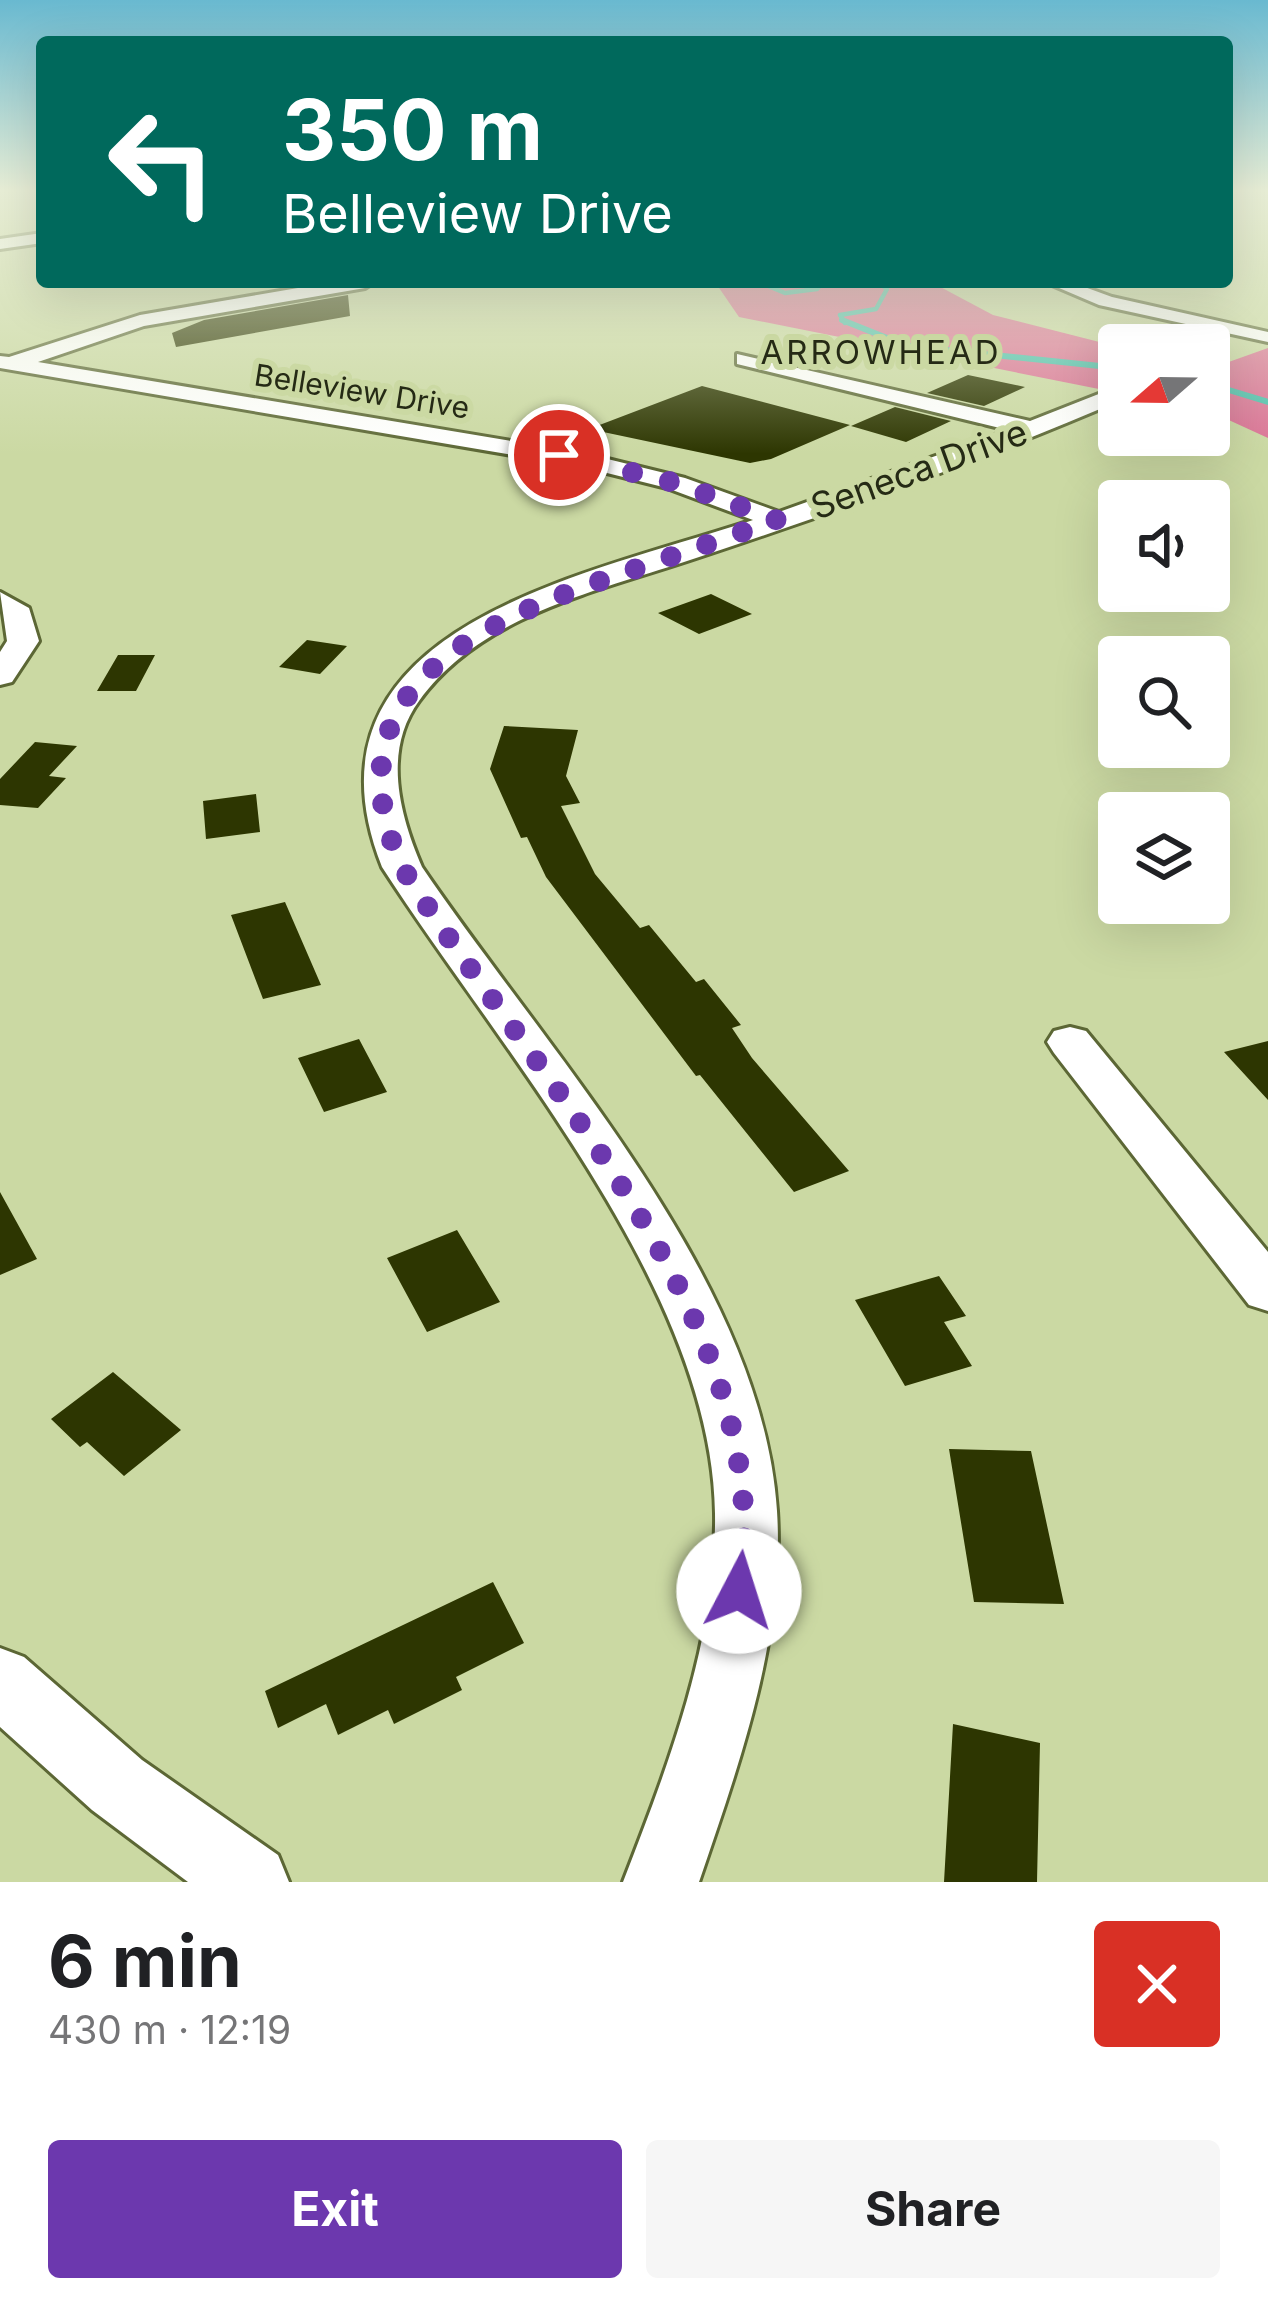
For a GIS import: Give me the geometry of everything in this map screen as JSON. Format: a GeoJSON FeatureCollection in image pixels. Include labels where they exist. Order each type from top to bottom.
{"type":"FeatureCollection","features":[{"type":"Feature","properties":{"kind":"street"},"geometry":{"type":"LineString","coordinates":[[5,363],[140,322],[331,288]]}},
{"type":"Feature","properties":{"kind":"street"},"geometry":{"type":"LineString","coordinates":[[1070,288],[1106,302],[1266,336]]}},
{"type":"Feature","properties":{"kind":"street"},"geometry":{"type":"LineString","coordinates":[[1230,350],[1266,336]]}},
{"type":"Feature","properties":{"kind":"street"},"geometry":{"type":"LineString","coordinates":[[745,359],[1033,429]]}},
{"type":"Feature","properties":{"kind":"street","name":"Belleview Drive"},"geometry":{"type":"LineString","coordinates":[[5,363],[583,460],[676,483],[777,520]]}},
{"type":"Feature","properties":{"kind":"street","name":"Seneca Drive"},"geometry":{"type":"LineString","coordinates":[[661,1882],[687,1813],[728,1655],[744,1558],[742,1466],[720,1381],[640,1214],[402,867],[387,833],[378,765],[386,732],[402,700],[465,641],[551,598],[1033,429],[1098,402]]}},
{"type":"Feature","properties":{"kind":"street"},"geometry":{"type":"LineString","coordinates":[[0,601],[18,614],[23,640],[0,675]]}},
{"type":"Feature","properties":{"kind":"street"},"geometry":{"type":"LineString","coordinates":[[1070,1042],[1268,1290]]}},
{"type":"Feature","properties":{"kind":"street"},"geometry":{"type":"LineString","coordinates":[[0,1682],[117,1785],[251,1882]]}},
{"type":"Feature","properties":{"kind":"shaded area"},"geometry":{"type":"Polygon","coordinates":[[[719,288],[942,288],[993,315],[1098,342],[1098,389],[739,317],[719,288]]]}},
{"type":"Feature","properties":{"kind":"shaded area"},"geometry":{"type":"Polygon","coordinates":[[[1268,348],[1268,438],[1230,421],[1230,362],[1268,348]]]}},
{"type":"Feature","properties":{"kind":"building"},"geometry":{"type":"Polygon","coordinates":[[[348,295],[350,316],[176,347],[172,333],[204,320],[348,295]]]}},
{"type":"Feature","properties":{"kind":"building"},"geometry":{"type":"Polygon","coordinates":[[[968,375],[1025,387],[984,406],[927,393],[968,375]]]}},
{"type":"Feature","properties":{"kind":"building"},"geometry":{"type":"Polygon","coordinates":[[[702,386],[850,425],[771,459],[750,463],[589,429],[702,386]]]}},
{"type":"Feature","properties":{"kind":"building"},"geometry":{"type":"Polygon","coordinates":[[[895,407],[951,421],[906,442],[851,426],[895,407]]]}},
{"type":"Feature","properties":{"kind":"building"},"geometry":{"type":"Polygon","coordinates":[[[711,594],[752,614],[699,634],[658,613],[711,594]]]}},
{"type":"Feature","properties":{"kind":"building"},"geometry":{"type":"Polygon","coordinates":[[[307,640],[347,646],[320,674],[279,667],[307,640]]]}},
{"type":"Feature","properties":{"kind":"building"},"geometry":{"type":"Polygon","coordinates":[[[118,655],[155,655],[136,691],[97,691],[118,655]]]}},
{"type":"Feature","properties":{"kind":"building"},"geometry":{"type":"Polygon","coordinates":[[[504,726],[578,730],[566,776],[580,803],[561,806],[595,874],[640,928],[649,925],[696,982],[704,979],[741,1025],[732,1028],[752,1058],[849,1171],[794,1192],[700,1075],[696,1076],[546,877],[527,837],[521,838],[490,769],[504,726]]]}},
{"type":"Feature","properties":{"kind":"building"},"geometry":{"type":"Polygon","coordinates":[[[35,742],[77,746],[49,776],[66,778],[38,808],[0,805],[0,779],[35,742]]]}},
{"type":"Feature","properties":{"kind":"building"},"geometry":{"type":"Polygon","coordinates":[[[256,794],[260,832],[206,839],[203,801],[256,794]]]}},
{"type":"Feature","properties":{"kind":"building"},"geometry":{"type":"Polygon","coordinates":[[[285,902],[321,985],[263,999],[231,915],[285,902]]]}},
{"type":"Feature","properties":{"kind":"building"},"geometry":{"type":"Polygon","coordinates":[[[359,1039],[387,1092],[324,1112],[298,1058],[359,1039]]]}},
{"type":"Feature","properties":{"kind":"building"},"geometry":{"type":"Polygon","coordinates":[[[1268,1041],[1268,1100],[1224,1052],[1268,1041]]]}},
{"type":"Feature","properties":{"kind":"building"},"geometry":{"type":"Polygon","coordinates":[[[0,1192],[37,1259],[0,1275],[0,1192]]]}},
{"type":"Feature","properties":{"kind":"building"},"geometry":{"type":"Polygon","coordinates":[[[457,1230],[500,1302],[427,1332],[387,1258],[457,1230]]]}},
{"type":"Feature","properties":{"kind":"building"},"geometry":{"type":"Polygon","coordinates":[[[939,1276],[966,1316],[944,1322],[972,1366],[905,1386],[855,1300],[939,1276]]]}},
{"type":"Feature","properties":{"kind":"building"},"geometry":{"type":"Polygon","coordinates":[[[113,1372],[181,1430],[124,1476],[87,1442],[80,1447],[51,1419],[113,1372]]]}},
{"type":"Feature","properties":{"kind":"building"},"geometry":{"type":"Polygon","coordinates":[[[949,1449],[1031,1451],[1064,1604],[974,1602],[949,1449]]]}},
{"type":"Feature","properties":{"kind":"building"},"geometry":{"type":"Polygon","coordinates":[[[493,1582],[524,1643],[456,1677],[462,1690],[394,1724],[388,1710],[338,1735],[326,1704],[278,1728],[265,1691],[493,1582]]]}},
{"type":"Feature","properties":{"kind":"building"},"geometry":{"type":"Polygon","coordinates":[[[953,1724],[1040,1743],[1037,1882],[944,1882],[953,1724]]]}},
{"type":"Feature","properties":{"kind":"waterway"},"geometry":{"type":"LineString","coordinates":[[773,288],[785,293],[818,288]]}},
{"type":"Feature","properties":{"kind":"waterway"},"geometry":{"type":"LineString","coordinates":[[844,321],[840,315],[876,309],[886,288]]}},
{"type":"Feature","properties":{"kind":"waterway"},"geometry":{"type":"LineString","coordinates":[[844,321],[907,346],[1098,366]]}},
{"type":"Feature","properties":{"kind":"waterway"},"geometry":{"type":"LineString","coordinates":[[1230,390],[1268,402]]}},
{"type":"Feature","properties":{"kind":"district","name":"ARROWHEAD"},"geometry":{"type":"Point","coordinates":[881,352]}},
{"type":"Feature","properties":{"kind":"route"},"geometry":{"type":"LineString","coordinates":[[559,455],[676,483],[777,520],[551,598],[465,641],[402,700],[386,732],[378,765],[381,801],[387,833],[402,867],[640,1214],[682,1295],[720,1381],[742,1466],[744,1558],[739,1591]]}}]}
